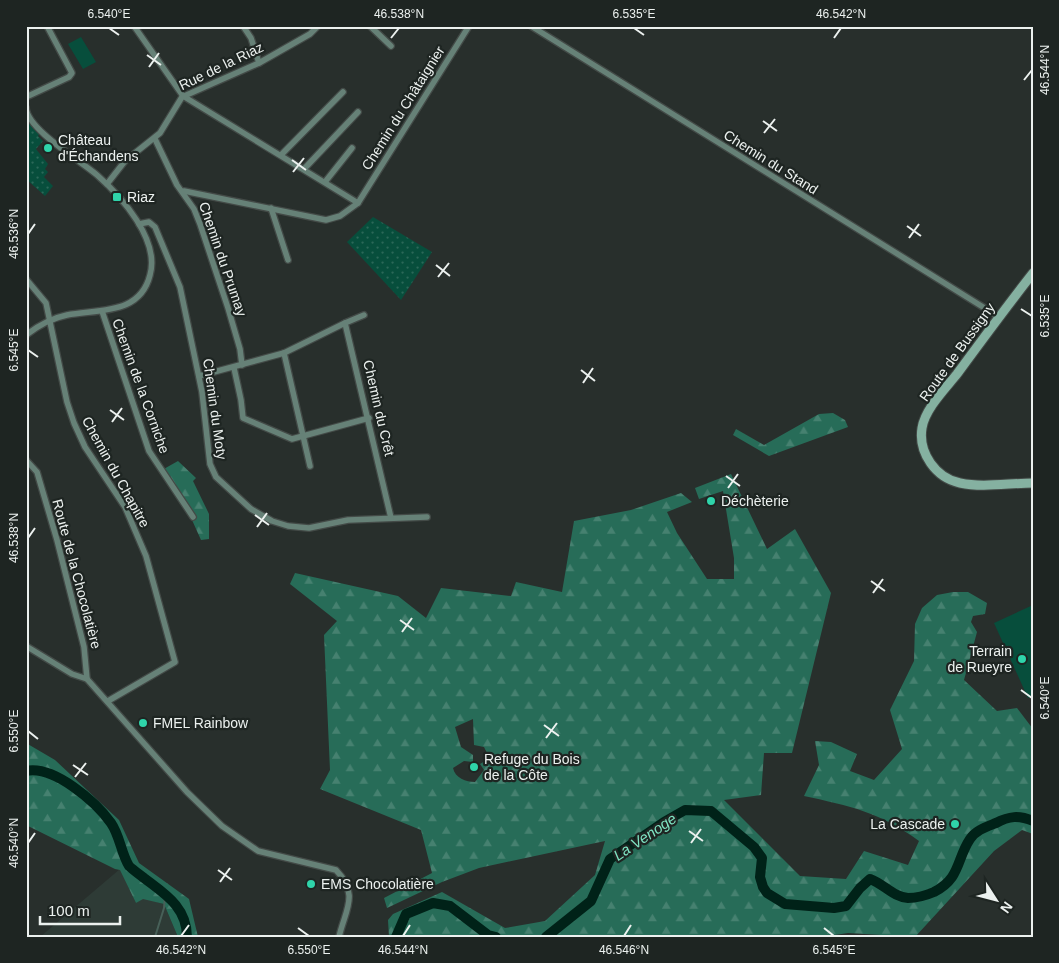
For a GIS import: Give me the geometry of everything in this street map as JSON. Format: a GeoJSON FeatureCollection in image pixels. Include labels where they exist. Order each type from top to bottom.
{"type":"FeatureCollection","features":[{"type":"Feature","properties":{"kind":"street"},"geometry":{"type":"LineString","coordinates":[[26,97],[69,77],[72,73],[47,26]]}},
{"type":"Feature","properties":{"kind":"street"},"geometry":{"type":"LineString","coordinates":[[134,26],[183,96],[358,203],[340,216],[326,220],[184,191]]}},
{"type":"Feature","properties":{"kind":"street"},"geometry":{"type":"LineString","coordinates":[[243,26],[251,38],[259,63]]}},
{"type":"Feature","properties":{"kind":"street","name":"Rue de la Riaz"},"geometry":{"type":"LineString","coordinates":[[107,184],[125,161],[155,138],[183,96],[259,63],[310,34],[318,26]]}},
{"type":"Feature","properties":{"kind":"street"},"geometry":{"type":"LineString","coordinates":[[370,26],[390,44]]}},
{"type":"Feature","properties":{"kind":"street","name":"Chemin du Châtaignier"},"geometry":{"type":"LineString","coordinates":[[358,203],[469,26]]}},
{"type":"Feature","properties":{"kind":"street","name":"Chemin du Stand"},"geometry":{"type":"LineString","coordinates":[[531,26],[999,317]]}},
{"type":"Feature","properties":{"kind":"street"},"geometry":{"type":"LineString","coordinates":[[281,155],[343,92]]}},
{"type":"Feature","properties":{"kind":"street"},"geometry":{"type":"LineString","coordinates":[[26,108],[26,112],[42,131],[107,184],[139,224],[152,255],[149,280],[142,292],[131,303],[115,310],[66,316],[49,321],[26,335]]}},
{"type":"Feature","properties":{"kind":"street"},"geometry":{"type":"LineString","coordinates":[[304,169],[358,112]]}},
{"type":"Feature","properties":{"kind":"street","name":"Chemin du Prumay"},"geometry":{"type":"LineString","coordinates":[[155,138],[177,185],[184,191],[194,209],[213,261],[240,349],[242,365]]}},
{"type":"Feature","properties":{"kind":"street"},"geometry":{"type":"LineString","coordinates":[[325,182],[352,148]]}},
{"type":"Feature","properties":{"kind":"street"},"geometry":{"type":"LineString","coordinates":[[271,208],[288,260]]}},
{"type":"Feature","properties":{"kind":"street","name":"Chemin du Moty"},"geometry":{"type":"LineString","coordinates":[[139,224],[149,222],[155,227],[180,287],[199,376],[210,467],[216,477],[251,509],[288,526],[308,528],[348,520],[427,517]]}},
{"type":"Feature","properties":{"kind":"street","name":"Route de Bussigny"},"geometry":{"type":"LineString","coordinates":[[1033,273],[925,420],[922,429],[924,451],[934,468],[958,483],[1033,483]]}},
{"type":"Feature","properties":{"kind":"street","name":"Chemin du Chapitre"},"geometry":{"type":"LineString","coordinates":[[26,279],[46,303],[67,402],[74,422],[86,447],[125,507],[146,556],[176,662],[108,701]]}},
{"type":"Feature","properties":{"kind":"street","name":"Chemin de la Corniche"},"geometry":{"type":"LineString","coordinates":[[102,312],[149,451],[193,517]]}},
{"type":"Feature","properties":{"kind":"street"},"geometry":{"type":"LineString","coordinates":[[199,376],[284,353],[364,315]]}},
{"type":"Feature","properties":{"kind":"street","name":"Chemin du Crêt"},"geometry":{"type":"LineString","coordinates":[[345,323],[369,418],[391,518]]}},
{"type":"Feature","properties":{"kind":"street"},"geometry":{"type":"LineString","coordinates":[[284,353],[310,466]]}},
{"type":"Feature","properties":{"kind":"street"},"geometry":{"type":"LineString","coordinates":[[234,368],[243,418],[292,439],[369,418]]}},
{"type":"Feature","properties":{"kind":"street","name":"Route de la Chocolatière"},"geometry":{"type":"LineString","coordinates":[[26,460],[37,472],[57,540],[83,639],[88,679]]}},
{"type":"Feature","properties":{"kind":"street"},"geometry":{"type":"LineString","coordinates":[[26,646],[72,674],[88,679],[187,792],[222,826],[258,851],[336,870],[345,879],[350,893],[347,913],[339,937]]}},
{"type":"Feature","properties":{"kind":"shaded area"},"geometry":{"type":"Polygon","coordinates":[[[120,869],[136,903],[143,898],[164,904],[178,937],[40,937],[120,869]]]}},
{"type":"Feature","properties":{"kind":"green space"},"geometry":{"type":"Polygon","coordinates":[[[81,37],[96,62],[83,69],[68,44],[81,37]]]}},
{"type":"Feature","properties":{"kind":"green space"},"geometry":{"type":"Polygon","coordinates":[[[26,118],[40,133],[38,136],[43,141],[36,149],[48,164],[45,169],[48,172],[44,177],[53,186],[45,196],[26,179],[26,118]]]}},
{"type":"Feature","properties":{"kind":"green space"},"geometry":{"type":"Polygon","coordinates":[[[373,217],[432,252],[401,300],[347,242],[373,217]]]}},
{"type":"Feature","properties":{"kind":"green space"},"geometry":{"type":"Polygon","coordinates":[[[833,413],[845,420],[848,427],[769,456],[733,435],[736,429],[764,445],[819,414],[833,413]]]}},
{"type":"Feature","properties":{"kind":"green space"},"geometry":{"type":"Polygon","coordinates":[[[178,461],[196,478],[193,481],[209,514],[209,539],[201,540],[188,511],[162,470],[178,461]]]}},
{"type":"Feature","properties":{"kind":"green space"},"geometry":{"type":"Polygon","coordinates":[[[731,474],[767,549],[795,529],[831,593],[792,753],[764,753],[761,795],[724,800],[800,876],[846,879],[864,851],[908,865],[919,841],[905,831],[864,811],[804,796],[819,765],[815,741],[831,742],[857,754],[850,771],[874,780],[902,749],[890,710],[914,661],[915,624],[922,608],[937,595],[968,592],[987,603],[985,614],[973,616],[971,622],[977,632],[964,680],[997,711],[1017,708],[1033,729],[1033,834],[1022,830],[994,851],[915,937],[848,933],[821,937],[389,937],[388,920],[393,914],[442,892],[505,928],[545,921],[595,875],[605,841],[479,868],[442,882],[387,908],[384,898],[432,873],[421,830],[320,789],[330,770],[324,635],[337,621],[290,584],[295,573],[398,596],[426,618],[441,588],[511,596],[516,582],[562,592],[574,521],[631,510],[681,493],[692,502],[667,512],[677,533],[707,579],[734,579],[734,558],[723,491],[699,499],[695,488],[731,474]],[[473,719],[455,727],[461,747],[473,755],[473,762],[464,761],[453,768],[454,771],[461,779],[475,782],[484,770],[480,764],[485,761],[487,753],[484,747],[474,745],[473,719]]]}},
{"type":"Feature","properties":{"kind":"green space","name":"Terrain de Rueyre"},"geometry":{"type":"Polygon","coordinates":[[[1033,605],[1033,696],[1028,698],[994,623],[1033,605]]]}},
{"type":"Feature","properties":{"kind":"green space"},"geometry":{"type":"Polygon","coordinates":[[[26,743],[55,760],[119,820],[139,863],[189,899],[198,937],[178,937],[164,904],[143,899],[136,903],[120,870],[26,825],[26,743]]]}},
{"type":"Feature","properties":{"kind":"waterway","name":"La Venoge"},"geometry":{"type":"LineString","coordinates":[[26,771],[37,771],[61,779],[85,796],[104,814],[114,828],[129,866],[167,896],[179,909],[186,927],[187,937]]}},
{"type":"Feature","properties":{"kind":"waterway","name":"La Venoge"},"geometry":{"type":"LineString","coordinates":[[546,937],[591,901],[610,859],[685,810],[711,811],[754,847],[762,858],[760,877],[767,893],[785,904],[834,908],[846,906],[870,879],[903,897],[908,898],[934,892],[943,887],[954,875],[970,839],[978,831],[1010,818],[1019,817],[1033,821]]}},
{"type":"Feature","properties":{"kind":"waterway"},"geometry":{"type":"LineString","coordinates":[[155,937],[164,908],[165,894]]}},
{"type":"Feature","properties":{"kind":"waterway","name":"La Venoge"},"geometry":{"type":"LineString","coordinates":[[396,937],[406,914],[433,903],[450,906],[488,935],[496,937]]}},
{"type":"Feature","properties":{"kind":"place","name":"Château d'Échandens"},"geometry":{"type":"Point","coordinates":[48,148]}},
{"type":"Feature","properties":{"kind":"place","name":"Riaz"},"geometry":{"type":"Point","coordinates":[117,197]}},
{"type":"Feature","properties":{"kind":"place","name":"Déchèterie"},"geometry":{"type":"Point","coordinates":[711,501]}},
{"type":"Feature","properties":{"kind":"place","name":"Terrain de Rueyre"},"geometry":{"type":"Point","coordinates":[1022,659]}},
{"type":"Feature","properties":{"kind":"place","name":"FMEL Rainbow"},"geometry":{"type":"Point","coordinates":[143,723]}},
{"type":"Feature","properties":{"kind":"place","name":"Refuge du Bois de la Côte"},"geometry":{"type":"Point","coordinates":[474,767]}},
{"type":"Feature","properties":{"kind":"place","name":"La Cascade"},"geometry":{"type":"Point","coordinates":[955,824]}},
{"type":"Feature","properties":{"kind":"place","name":"EMS Chocolatière"},"geometry":{"type":"Point","coordinates":[311,884]}}]}
